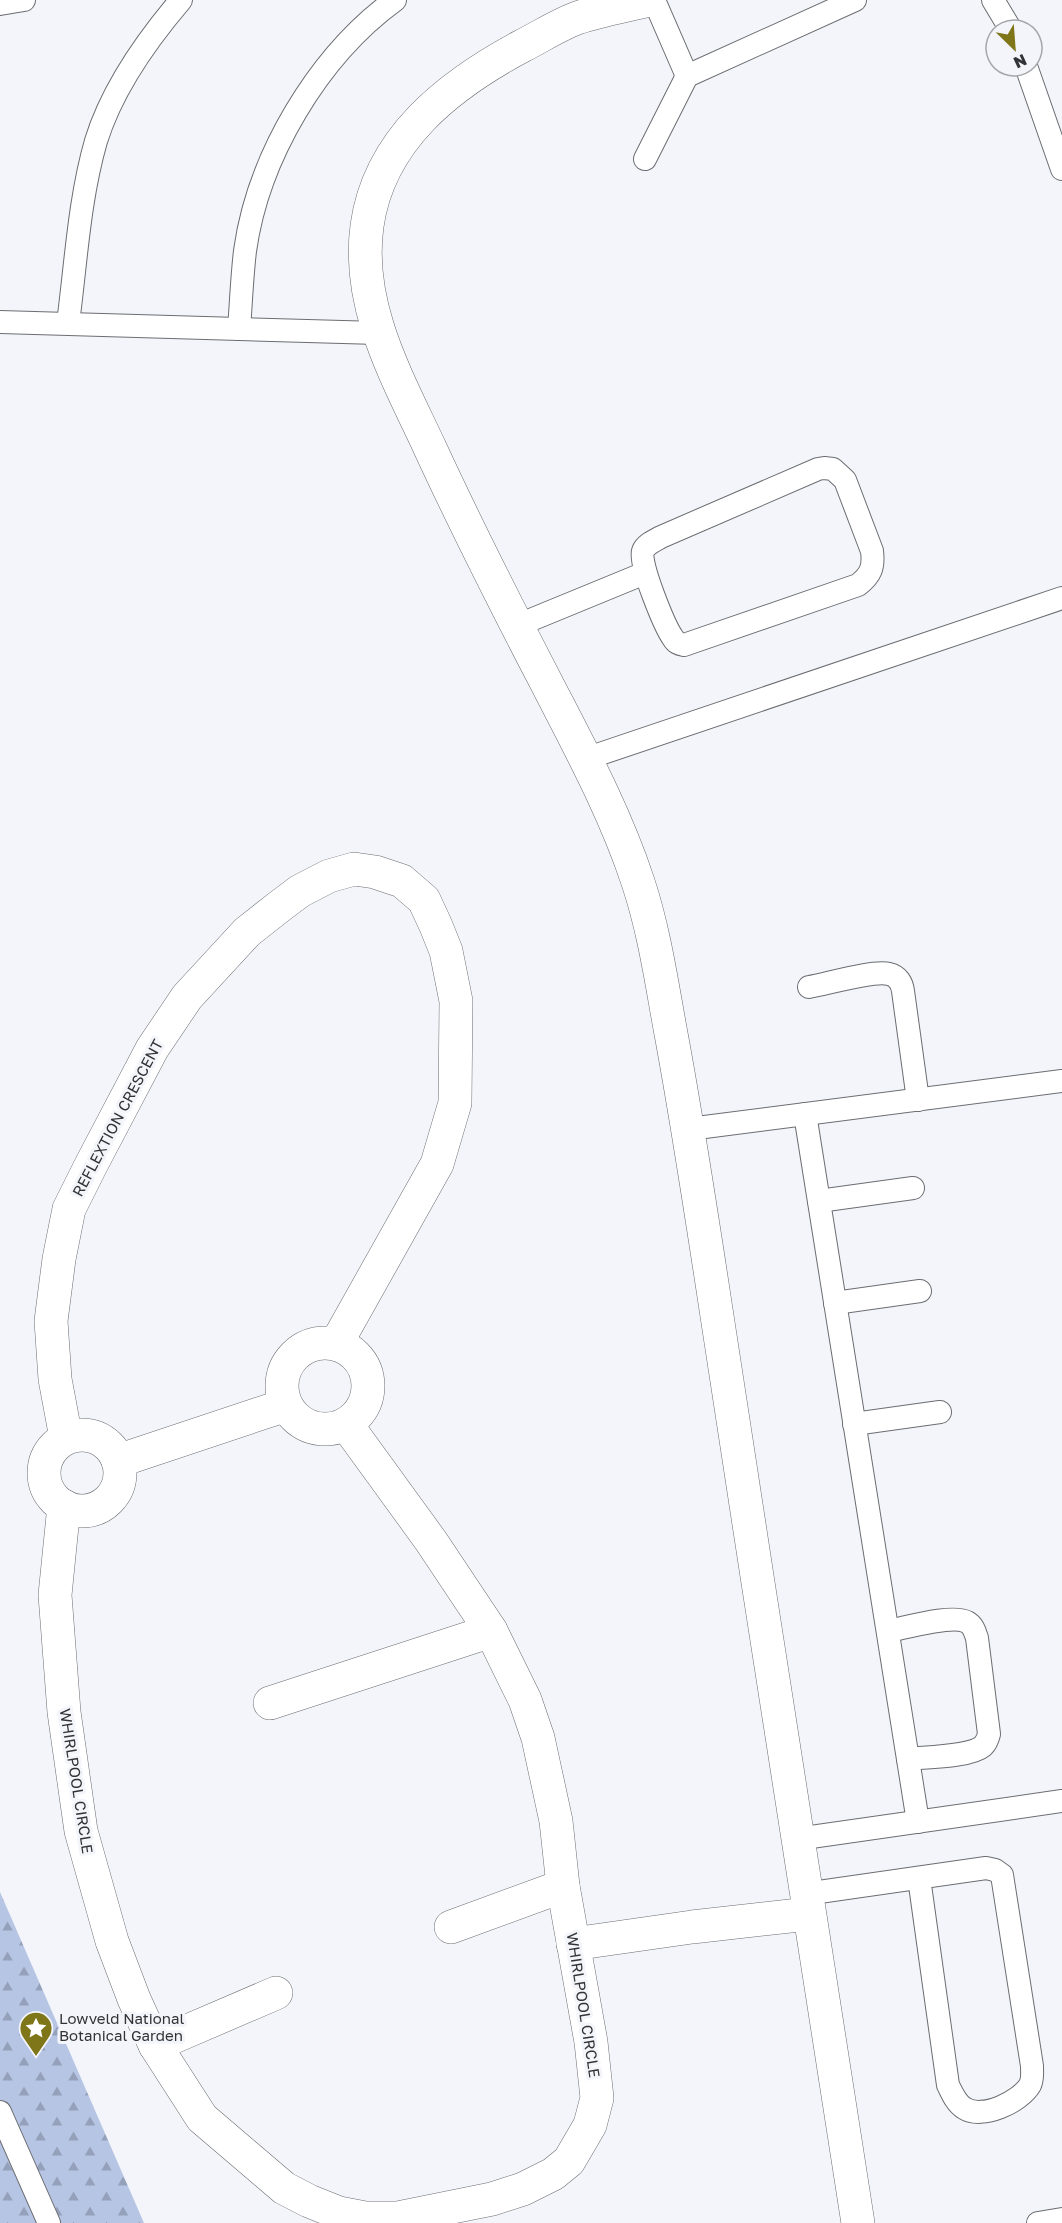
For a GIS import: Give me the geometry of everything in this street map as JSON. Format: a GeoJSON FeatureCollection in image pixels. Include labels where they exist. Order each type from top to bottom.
{"type":"FeatureCollection","features":[{"type":"Feature","properties":{"kind":"street"},"geometry":{"type":"LineString","coordinates":[[649,0],[584,10],[499,59],[432,106],[409,130],[392,154],[374,192],[367,228],[364,270],[378,333],[438,466],[613,817],[636,876],[649,918],[689,1129],[858,2223]]}},
{"type":"Feature","properties":{"kind":"street","name":"REFLEXTION CRESCENT"},"geometry":{"type":"LineString","coordinates":[[66,1438],[55,1379],[51,1321],[59,1259],[69,1209],[152,1049],[187,997],[248,932],[280,906],[300,891],[354,869],[375,872],[402,881],[424,900],[436,926],[446,951],[456,1001],[455,1103],[437,1164],[336,1344]]}},
{"type":"Feature","properties":{"kind":"street"},"geometry":{"type":"LineString","coordinates":[[336,1344],[349,1351],[360,1361],[366,1374],[368,1388],[365,1402],[346,1424],[332,1429],[312,1427],[294,1416],[286,1405],[282,1392],[283,1379],[287,1366],[296,1355],[314,1346],[336,1344]]}},
{"type":"Feature","properties":{"kind":"street"},"geometry":{"type":"LineString","coordinates":[[118,1461],[286,1405]]}},
{"type":"Feature","properties":{"kind":"street","name":"WHIRLPOOL CIRCLE"},"geometry":{"type":"LineString","coordinates":[[64,1506],[55,1595],[64,1712],[81,1831],[112,1941],[134,1999],[155,2045],[202,2118],[284,2188],[309,2201],[339,2213],[364,2218],[398,2218],[492,2199],[523,2189],[553,2174],[569,2161],[590,2125],[597,2098],[591,2042],[563,1886],[556,1821],[538,1738],[525,1700],[491,1631],[431,1542],[346,1424]]}},
{"type":"Feature","properties":{"kind":"street"},"geometry":{"type":"LineString","coordinates":[[78,1435],[91,1436],[108,1446],[118,1461],[120,1474],[117,1487],[100,1506],[88,1510],[76,1510],[64,1506],[51,1494],[44,1478],[44,1466],[48,1454],[66,1438],[78,1435]]}},
{"type":"Feature","properties":{"kind":"street"},"geometry":{"type":"LineString","coordinates":[[270,1703],[491,1631]]}},
{"type":"Feature","properties":{"kind":"street"},"geometry":{"type":"LineString","coordinates":[[451,1927],[563,1886]]}},
{"type":"Feature","properties":{"kind":"street"},"geometry":{"type":"LineString","coordinates":[[573,1944],[692,1927],[807,1904]]}},
{"type":"Feature","properties":{"kind":"street"},"geometry":{"type":"LineString","coordinates":[[155,2045],[276,1993]]}},
{"type":"Feature","properties":{"kind":"lane"},"geometry":{"type":"LineString","coordinates":[[0,4],[24,0]]}},
{"type":"Feature","properties":{"kind":"lane"},"geometry":{"type":"LineString","coordinates":[[68,323],[85,189],[97,140],[110,106],[129,69],[181,0]]}},
{"type":"Feature","properties":{"kind":"lane"},"geometry":{"type":"LineString","coordinates":[[240,329],[245,250],[256,202],[271,162],[301,103],[322,73],[352,37],[395,0]]}},
{"type":"Feature","properties":{"kind":"lane"},"geometry":{"type":"LineString","coordinates":[[654,0],[687,76]]}},
{"type":"Feature","properties":{"kind":"lane"},"geometry":{"type":"LineString","coordinates":[[645,159],[687,76],[855,0]]}},
{"type":"Feature","properties":{"kind":"lane"},"geometry":{"type":"LineString","coordinates":[[993,0],[1004,18]]}},
{"type":"Feature","properties":{"kind":"lane"},"geometry":{"type":"LineString","coordinates":[[1030,78],[1062,170]]}},
{"type":"Feature","properties":{"kind":"lane"},"geometry":{"type":"LineString","coordinates":[[0,321],[378,333]]}},
{"type":"Feature","properties":{"kind":"lane"},"geometry":{"type":"LineString","coordinates":[[824,468],[833,469],[845,480],[874,562],[872,571],[858,585],[684,645],[677,643],[670,633],[645,573],[642,555],[645,547],[651,542],[824,468]]}},
{"type":"Feature","properties":{"kind":"lane"},"geometry":{"type":"LineString","coordinates":[[516,626],[645,573]]}},
{"type":"Feature","properties":{"kind":"lane"},"geometry":{"type":"LineString","coordinates":[[585,759],[1062,598]]}},
{"type":"Feature","properties":{"kind":"lane"},"geometry":{"type":"LineString","coordinates":[[809,987],[877,974],[891,974],[897,978],[903,991],[918,1100]]}},
{"type":"Feature","properties":{"kind":"lane"},"geometry":{"type":"LineString","coordinates":[[689,1129],[1062,1081]]}},
{"type":"Feature","properties":{"kind":"lane"},"geometry":{"type":"LineString","coordinates":[[805,1114],[918,1822]]}},
{"type":"Feature","properties":{"kind":"lane"},"geometry":{"type":"LineString","coordinates":[[819,1201],[913,1188]]}},
{"type":"Feature","properties":{"kind":"lane"},"geometry":{"type":"LineString","coordinates":[[835,1304],[920,1291]]}},
{"type":"Feature","properties":{"kind":"lane"},"geometry":{"type":"LineString","coordinates":[[854,1424],[940,1412]]}},
{"type":"Feature","properties":{"kind":"lane"},"geometry":{"type":"LineString","coordinates":[[888,1631],[951,1620],[967,1622],[977,1638],[989,1734],[984,1746],[973,1752],[908,1759]]}},
{"type":"Feature","properties":{"kind":"lane"},"geometry":{"type":"LineString","coordinates":[[797,1839],[1062,1801]]}},
{"type":"Feature","properties":{"kind":"lane"},"geometry":{"type":"LineString","coordinates":[[807,1904],[919,1878],[986,1868],[999,1872],[1004,1881],[1032,2066],[1032,2080],[1029,2086],[1014,2102],[999,2108],[987,2111],[967,2110],[957,2102],[948,2085],[919,1878]]}},
{"type":"Feature","properties":{"kind":"lane"},"geometry":{"type":"LineString","coordinates":[[0,2112],[49,2223]]}},
{"type":"Feature","properties":{"kind":"lane"},"geometry":{"type":"LineString","coordinates":[[1038,2223],[1062,2219]]}},
{"type":"Feature","properties":{"kind":"green space","name":"Lowveld National Botanical Garden"},"geometry":{"type":"Polygon","coordinates":[[[0,1892],[144,2223],[0,2223],[0,1892]]]}},
{"type":"Feature","properties":{"kind":"place","name":"Lowveld National Botanical Garden"},"geometry":{"type":"Point","coordinates":[36,2057]}}]}
